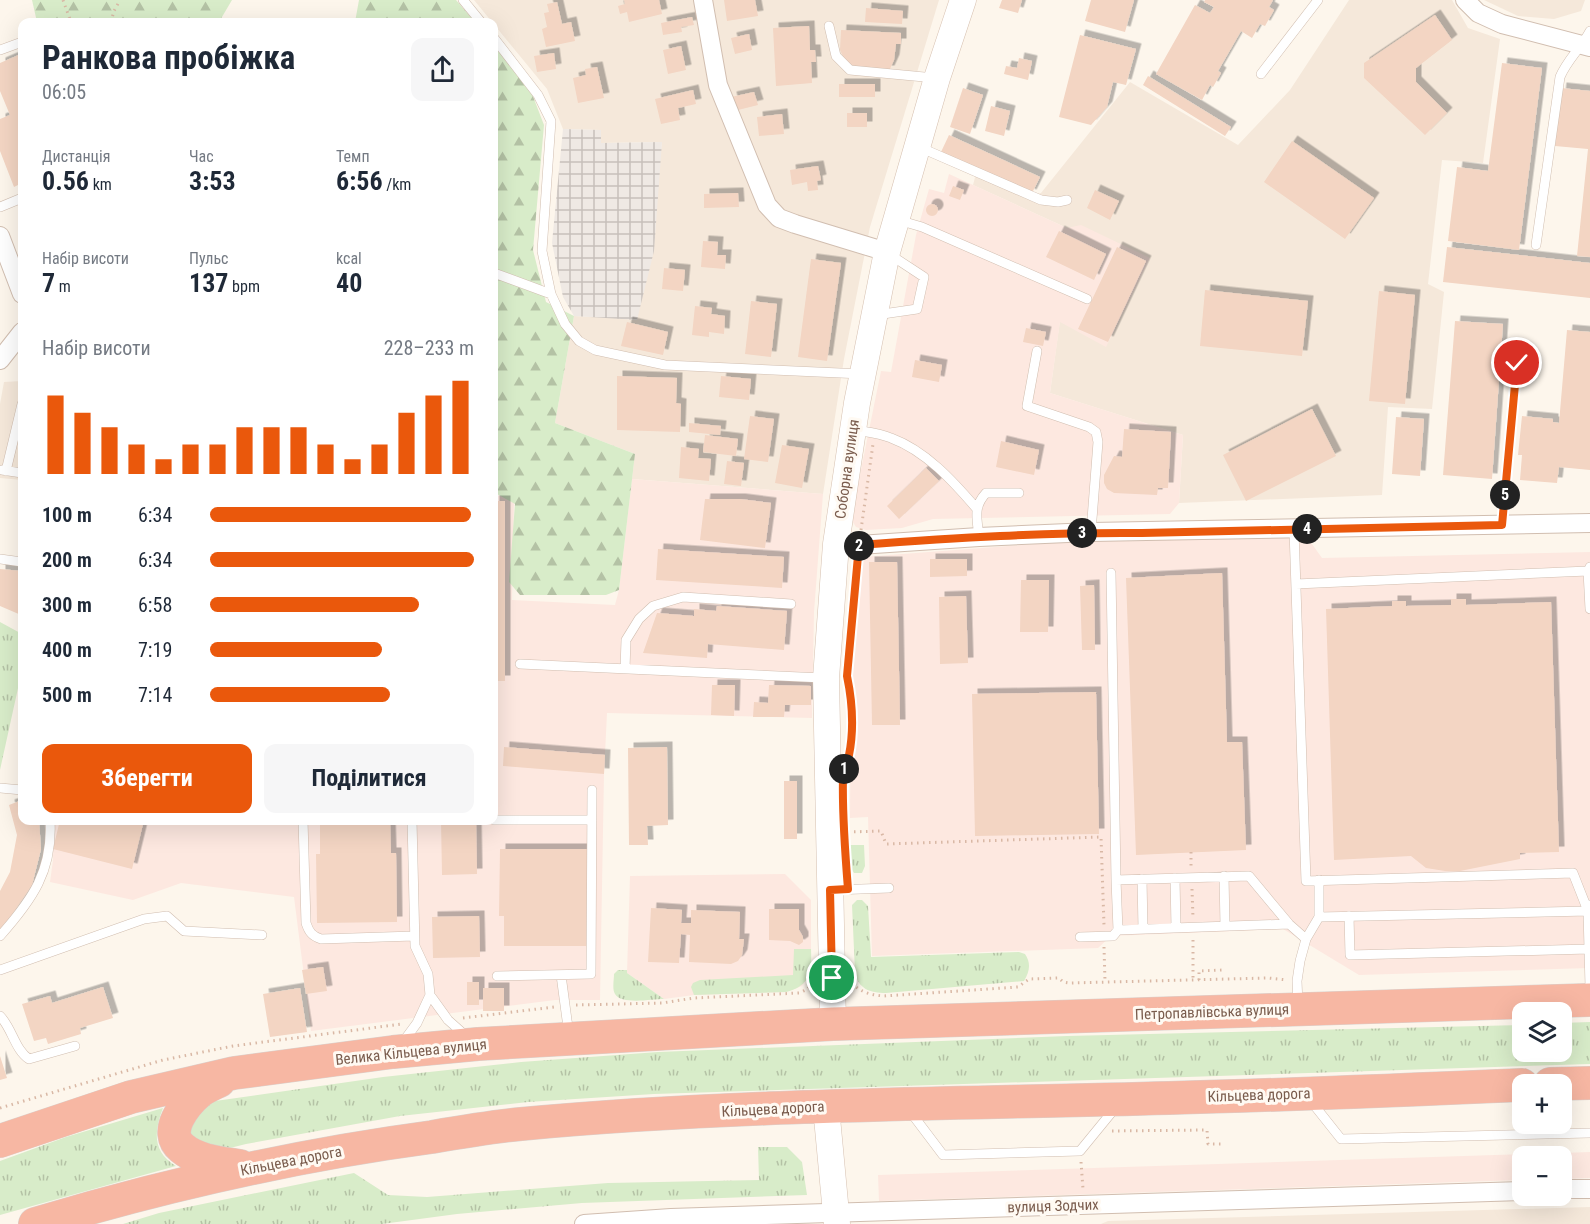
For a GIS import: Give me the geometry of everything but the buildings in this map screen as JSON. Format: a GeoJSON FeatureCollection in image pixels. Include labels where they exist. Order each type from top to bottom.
{"type":"FeatureCollection","features":[{"type":"Feature","properties":{"kind":"highway","name":"Петропавлівська вулиця"},"geometry":{"type":"LineString","coordinates":[[833,1024],[1590,1000]]}},
{"type":"Feature","properties":{"kind":"highway","name":"Велика Кільцева вулиця"},"geometry":{"type":"LineString","coordinates":[[0,1141],[131,1097],[234,1073],[393,1052],[478,1044],[570,1037],[833,1024]]}},
{"type":"Feature","properties":{"kind":"highway"},"geometry":{"type":"LineString","coordinates":[[234,1073],[201,1090],[191,1099],[181,1112],[175,1124],[174,1133],[180,1147],[189,1153],[206,1160],[249,1168]]}},
{"type":"Feature","properties":{"kind":"highway"},"geometry":{"type":"LineString","coordinates":[[1572,1083],[1590,1083]]}},
{"type":"Feature","properties":{"kind":"highway","name":"Кільцева дорога"},"geometry":{"type":"LineString","coordinates":[[35,1224],[80,1210],[249,1168],[381,1144],[518,1125],[649,1115],[826,1107],[1512,1085]]}},
{"type":"Feature","properties":{"kind":"main road","name":"Соборна вулиця"},"geometry":{"type":"LineString","coordinates":[[833,1024],[830,890],[836,677],[848,544],[864,431],[862,374],[887,252],[937,78],[963,0]]}},
{"type":"Feature","properties":{"kind":"main road"},"geometry":{"type":"LineString","coordinates":[[826,1107],[837,1219]]}},
{"type":"Feature","properties":{"kind":"street"},"geometry":{"type":"LineString","coordinates":[[703,0],[718,85],[767,205],[779,218],[887,252]]}},
{"type":"Feature","properties":{"kind":"street"},"geometry":{"type":"LineString","coordinates":[[1465,0],[1478,13],[1502,24],[1587,42]]}},
{"type":"Feature","properties":{"kind":"street"},"geometry":{"type":"LineString","coordinates":[[0,236],[18,283]]}},
{"type":"Feature","properties":{"kind":"street"},"geometry":{"type":"LineString","coordinates":[[0,360],[18,337]]}},
{"type":"Feature","properties":{"kind":"street"},"geometry":{"type":"LineString","coordinates":[[848,544],[1091,532],[1590,523]]}},
{"type":"Feature","properties":{"kind":"street"},"geometry":{"type":"LineString","coordinates":[[1572,1190],[1590,1189]]}},
{"type":"Feature","properties":{"kind":"street","name":"вулиця Зодчих"},"geometry":{"type":"LineString","coordinates":[[584,1224],[837,1219],[1084,1205],[1512,1191]]}},
{"type":"Feature","properties":{"kind":"lane"},"geometry":{"type":"LineString","coordinates":[[463,0],[478,18]]}},
{"type":"Feature","properties":{"kind":"lane"},"geometry":{"type":"LineString","coordinates":[[1261,74],[1318,0]]}},
{"type":"Feature","properties":{"kind":"lane"},"geometry":{"type":"LineString","coordinates":[[829,26],[836,56],[850,70],[937,78]]}},
{"type":"Feature","properties":{"kind":"lane"},"geometry":{"type":"LineString","coordinates":[[1536,244],[1560,77],[1565,64],[1587,42]]}},
{"type":"Feature","properties":{"kind":"lane"},"geometry":{"type":"LineString","coordinates":[[0,50],[18,43]]}},
{"type":"Feature","properties":{"kind":"lane"},"geometry":{"type":"LineString","coordinates":[[498,43],[538,95],[550,121],[542,251],[551,294],[565,324],[579,341],[595,350],[665,365],[862,374]]}},
{"type":"Feature","properties":{"kind":"lane"},"geometry":{"type":"LineString","coordinates":[[917,146],[1041,200],[1059,202],[1067,200]]}},
{"type":"Feature","properties":{"kind":"lane"},"geometry":{"type":"LineString","coordinates":[[0,207],[18,200]]}},
{"type":"Feature","properties":{"kind":"lane"},"geometry":{"type":"LineString","coordinates":[[896,220],[922,227],[1087,299]]}},
{"type":"Feature","properties":{"kind":"lane"},"geometry":{"type":"LineString","coordinates":[[873,315],[917,309],[924,277],[887,252]]}},
{"type":"Feature","properties":{"kind":"lane"},"geometry":{"type":"LineString","coordinates":[[498,274],[551,294]]}},
{"type":"Feature","properties":{"kind":"lane"},"geometry":{"type":"LineString","coordinates":[[1037,351],[1027,406],[1089,427],[1096,432],[1098,442],[1091,532]]}},
{"type":"Feature","properties":{"kind":"lane"},"geometry":{"type":"LineString","coordinates":[[1502,525],[1517,363]]}},
{"type":"Feature","properties":{"kind":"lane"},"geometry":{"type":"LineString","coordinates":[[18,418],[3,470],[18,472]]}},
{"type":"Feature","properties":{"kind":"lane"},"geometry":{"type":"LineString","coordinates":[[864,431],[890,437],[930,460],[977,509]]}},
{"type":"Feature","properties":{"kind":"lane"},"geometry":{"type":"LineString","coordinates":[[979,537],[978,501],[986,493],[1019,493]]}},
{"type":"Feature","properties":{"kind":"lane"},"geometry":{"type":"LineString","coordinates":[[1294,530],[1306,881],[1573,873],[1589,907],[1590,987]]}},
{"type":"Feature","properties":{"kind":"lane"},"geometry":{"type":"LineString","coordinates":[[0,559],[18,561]]}},
{"type":"Feature","properties":{"kind":"lane"},"geometry":{"type":"LineString","coordinates":[[1296,584],[1589,568],[1590,609]]}},
{"type":"Feature","properties":{"kind":"lane"},"geometry":{"type":"LineString","coordinates":[[1080,937],[1113,936],[1118,930],[1111,573]]}},
{"type":"Feature","properties":{"kind":"lane"},"geometry":{"type":"LineString","coordinates":[[625,669],[626,640],[639,619],[653,606],[682,597],[791,604]]}},
{"type":"Feature","properties":{"kind":"lane"},"geometry":{"type":"LineString","coordinates":[[520,664],[836,677]]}},
{"type":"Feature","properties":{"kind":"lane"},"geometry":{"type":"LineString","coordinates":[[0,788],[18,790]]}},
{"type":"Feature","properties":{"kind":"lane"},"geometry":{"type":"LineString","coordinates":[[497,976],[591,974],[592,790]]}},
{"type":"Feature","properties":{"kind":"lane"},"geometry":{"type":"LineString","coordinates":[[498,820],[592,819]]}},
{"type":"Feature","properties":{"kind":"lane"},"geometry":{"type":"LineString","coordinates":[[0,936],[20,914],[39,886],[45,869],[50,825]]}},
{"type":"Feature","properties":{"kind":"lane"},"geometry":{"type":"LineString","coordinates":[[303,825],[306,923],[314,937],[321,939],[414,936]]}},
{"type":"Feature","properties":{"kind":"lane"},"geometry":{"type":"LineString","coordinates":[[412,825],[414,946],[428,974],[430,995],[447,1020],[478,1044]]}},
{"type":"Feature","properties":{"kind":"lane"},"geometry":{"type":"LineString","coordinates":[[1224,876],[1225,926]]}},
{"type":"Feature","properties":{"kind":"lane"},"geometry":{"type":"LineString","coordinates":[[1116,880],[1249,876],[1289,924],[1306,939]]}},
{"type":"Feature","properties":{"kind":"lane"},"geometry":{"type":"LineString","coordinates":[[1175,878],[1176,928]]}},
{"type":"Feature","properties":{"kind":"lane"},"geometry":{"type":"LineString","coordinates":[[1142,879],[1143,929]]}},
{"type":"Feature","properties":{"kind":"lane"},"geometry":{"type":"LineString","coordinates":[[1298,1010],[1297,981],[1300,961],[1306,939],[1319,917],[1319,880]]}},
{"type":"Feature","properties":{"kind":"lane"},"geometry":{"type":"LineString","coordinates":[[830,890],[889,888]]}},
{"type":"Feature","properties":{"kind":"lane"},"geometry":{"type":"LineString","coordinates":[[1319,917],[1589,907]]}},
{"type":"Feature","properties":{"kind":"lane"},"geometry":{"type":"LineString","coordinates":[[0,970],[144,919],[167,916],[184,931],[262,935]]}},
{"type":"Feature","properties":{"kind":"lane"},"geometry":{"type":"LineString","coordinates":[[1349,916],[1350,954],[1589,949]]}},
{"type":"Feature","properties":{"kind":"lane"},"geometry":{"type":"LineString","coordinates":[[1118,930],[1289,924]]}},
{"type":"Feature","properties":{"kind":"lane"},"geometry":{"type":"LineString","coordinates":[[561,975],[570,1037]]}},
{"type":"Feature","properties":{"kind":"lane"},"geometry":{"type":"LineString","coordinates":[[393,1052],[417,1023],[430,995]]}},
{"type":"Feature","properties":{"kind":"lane"},"geometry":{"type":"LineString","coordinates":[[0,1016],[7,1023],[22,1054],[29,1059],[75,1046]]}},
{"type":"Feature","properties":{"kind":"lane"},"geometry":{"type":"LineString","coordinates":[[1305,1093],[1341,1139],[1590,1133]]}},
{"type":"Feature","properties":{"kind":"lane"},"geometry":{"type":"LineString","coordinates":[[904,1104],[943,1155],[1080,1151],[1122,1099]]}},
{"type":"Feature","properties":{"kind":"path"},"geometry":{"type":"LineString","coordinates":[[63,0],[70,18]]}},
{"type":"Feature","properties":{"kind":"path"},"geometry":{"type":"LineString","coordinates":[[113,18],[120,0]]}},
{"type":"Feature","properties":{"kind":"path"},"geometry":{"type":"LineString","coordinates":[[850,640],[848,544],[864,431]]}},
{"type":"Feature","properties":{"kind":"path"},"geometry":{"type":"LineString","coordinates":[[836,677],[851,710],[851,735],[847,761]]}},
{"type":"Feature","properties":{"kind":"path"},"geometry":{"type":"LineString","coordinates":[[844,832],[881,831],[886,844],[1101,837],[1105,981]]}},
{"type":"Feature","properties":{"kind":"path"},"geometry":{"type":"LineString","coordinates":[[1199,980],[1199,971],[1223,970]]}},
{"type":"Feature","properties":{"kind":"path"},"geometry":{"type":"LineString","coordinates":[[1096,1131],[1207,1130],[1208,1144],[1223,1144]]}},
{"type":"Feature","properties":{"kind":"path"},"geometry":{"type":"LineString","coordinates":[[1080,1151],[1084,1205]]}},
{"type":"Feature","properties":{"kind":"shaded area"},"geometry":{"type":"Polygon","coordinates":[[[474,0],[939,0],[870,227],[844,359],[823,494],[632,479],[635,454],[555,423],[574,316],[637,319],[662,142],[600,143],[600,130],[563,129],[547,89],[498,29],[498,18],[489,18],[474,0]]]}},
{"type":"Feature","properties":{"kind":"shaded area"},"geometry":{"type":"Polygon","coordinates":[[[1349,0],[1452,0],[1468,28],[1500,39],[1483,163],[1442,160],[1428,284],[1444,292],[1432,409],[1388,407],[1382,495],[1179,503],[1183,435],[1050,393],[1060,320],[1067,228],[973,185],[977,170],[1031,195],[1041,193],[1130,82],[1238,145],[1290,90],[1349,0]]]}},
{"type":"Feature","properties":{"kind":"shaded area"},"geometry":{"type":"Polygon","coordinates":[[[1484,0],[1585,0],[1581,11],[1554,19],[1518,16],[1484,0]]]}},
{"type":"Feature","properties":{"kind":"shaded area"},"geometry":{"type":"Polygon","coordinates":[[[563,129],[601,130],[601,143],[662,142],[654,251],[637,320],[574,316],[563,297],[552,243],[563,129]]]}},
{"type":"Feature","properties":{"kind":"shaded area"},"geometry":{"type":"Polygon","coordinates":[[[949,174],[1067,228],[1081,225],[1150,258],[1106,347],[1060,322],[1050,393],[1183,435],[1179,503],[1170,514],[933,519],[902,528],[866,530],[856,527],[851,519],[881,371],[891,372],[916,235],[929,189],[944,193],[949,174]]]}},
{"type":"Feature","properties":{"kind":"shaded area"},"geometry":{"type":"Polygon","coordinates":[[[18,381],[18,480],[0,478],[0,404],[4,382],[18,381]]]}},
{"type":"Feature","properties":{"kind":"shaded area"},"geometry":{"type":"Polygon","coordinates":[[[632,479],[823,494],[814,612],[812,718],[607,713],[600,1000],[555,1000],[311,1031],[294,897],[181,883],[133,900],[50,882],[54,825],[498,825],[498,496],[514,495],[512,600],[615,605],[619,590],[632,479]]]}},
{"type":"Feature","properties":{"kind":"shaded area"},"geometry":{"type":"Polygon","coordinates":[[[1307,537],[1322,558],[1590,552],[1590,968],[1359,975],[1283,929],[1111,936],[1098,948],[872,956],[868,817],[850,818],[851,673],[863,557],[1088,540],[1307,537]]]}},
{"type":"Feature","properties":{"kind":"shaded area"},"geometry":{"type":"Polygon","coordinates":[[[785,874],[811,900],[811,961],[809,975],[802,986],[786,992],[694,995],[664,999],[627,973],[630,876],[785,874]]]}},
{"type":"Feature","properties":{"kind":"shaded area"},"geometry":{"type":"Polygon","coordinates":[[[1590,1152],[1590,1178],[1572,1179],[1572,1153],[1590,1152]]]}},
{"type":"Feature","properties":{"kind":"shaded area"},"geometry":{"type":"Polygon","coordinates":[[[1512,1155],[1512,1180],[879,1201],[878,1175],[1512,1155]]]}},
{"type":"Feature","properties":{"kind":"shaded area"},"geometry":{"type":"Polygon","coordinates":[[[1590,1207],[1590,1224],[1101,1224],[1108,1221],[1590,1207]]]}},
{"type":"Feature","properties":{"kind":"green space"},"geometry":{"type":"Polygon","coordinates":[[[32,0],[232,0],[221,18],[36,18],[32,0]]]}},
{"type":"Feature","properties":{"kind":"green space"},"geometry":{"type":"Polygon","coordinates":[[[359,0],[456,0],[472,18],[356,18],[359,0]]]}},
{"type":"Feature","properties":{"kind":"green space"},"geometry":{"type":"Polygon","coordinates":[[[498,49],[529,86],[544,125],[533,250],[546,302],[574,316],[555,423],[635,454],[619,590],[606,595],[520,595],[509,582],[515,504],[498,495],[498,49]]]}},
{"type":"Feature","properties":{"kind":"green space"},"geometry":{"type":"Polygon","coordinates":[[[0,622],[18,632],[18,688],[0,770],[0,622]]]}},
{"type":"Feature","properties":{"kind":"green space"},"geometry":{"type":"Polygon","coordinates":[[[849,845],[864,845],[865,866],[862,873],[854,873],[849,865],[849,845]]]}},
{"type":"Feature","properties":{"kind":"green space"},"geometry":{"type":"Polygon","coordinates":[[[857,900],[862,900],[868,906],[871,957],[1019,952],[1025,954],[1028,961],[1029,970],[1026,977],[1024,981],[886,993],[866,989],[859,982],[855,972],[852,905],[857,900]]]}},
{"type":"Feature","properties":{"kind":"green space"},"geometry":{"type":"Polygon","coordinates":[[[794,949],[811,949],[811,957],[808,977],[805,982],[794,989],[786,992],[694,995],[691,987],[693,983],[700,980],[793,975],[794,949]]]}},
{"type":"Feature","properties":{"kind":"green space"},"geometry":{"type":"Polygon","coordinates":[[[618,970],[627,970],[627,973],[664,999],[630,1000],[618,997],[613,987],[614,974],[618,970]]]}},
{"type":"Feature","properties":{"kind":"green space"},"geometry":{"type":"Polygon","coordinates":[[[1590,1022],[1590,1064],[654,1094],[528,1102],[400,1116],[214,1152],[190,1142],[187,1123],[208,1102],[383,1077],[521,1062],[658,1052],[1067,1036],[1512,1025],[1512,1062],[1572,1062],[1572,1023],[1590,1022]]]}},
{"type":"Feature","properties":{"kind":"green space"},"geometry":{"type":"Polygon","coordinates":[[[163,1108],[157,1140],[163,1154],[176,1166],[0,1215],[0,1161],[66,1137],[163,1108]]]}},
{"type":"Feature","properties":{"kind":"green space"},"geometry":{"type":"Polygon","coordinates":[[[758,1147],[787,1147],[802,1162],[807,1195],[582,1203],[457,1214],[382,1224],[123,1224],[159,1213],[354,1173],[388,1195],[427,1197],[608,1183],[759,1180],[758,1147]]]}},
{"type":"Feature","properties":{"kind":"route"},"geometry":{"type":"LineString","coordinates":[[832,978],[830,890],[848,889],[843,774],[849,754],[851,735],[850,689],[847,676],[859,545],[1091,532],[1142,533],[1502,525],[1517,363]]}}]}
